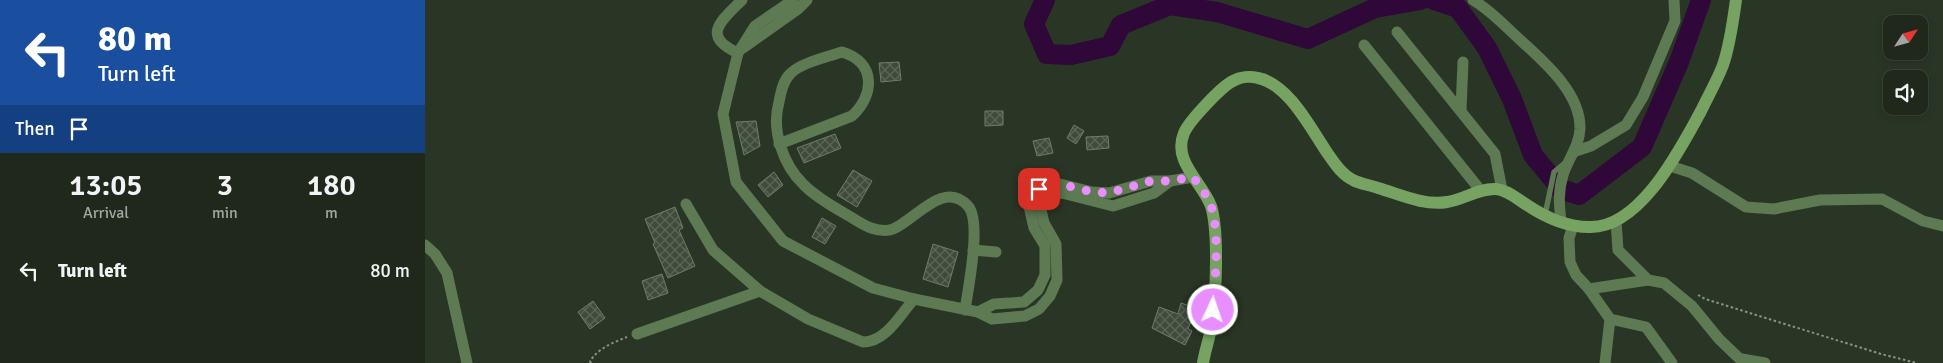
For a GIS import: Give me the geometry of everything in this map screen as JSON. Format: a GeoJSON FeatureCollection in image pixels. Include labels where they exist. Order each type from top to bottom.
{"type":"FeatureCollection","features":[{"type":"Feature","properties":{"kind":"main road"},"geometry":{"type":"LineString","coordinates":[[1203,363],[1212,323],[1215,241],[1211,206],[1193,177],[1181,150],[1187,127],[1227,85],[1233,81],[1255,77],[1266,80],[1274,85],[1291,101],[1335,165],[1353,180],[1433,204],[1447,202],[1481,191],[1502,190],[1545,215],[1567,223],[1591,228],[1604,226],[1616,221],[1646,196],[1670,166],[1710,94],[1723,64],[1736,0]]}},
{"type":"Feature","properties":{"kind":"street"},"geometry":{"type":"LineString","coordinates":[[738,52],[721,44],[717,36],[719,25],[742,0]]}},
{"type":"Feature","properties":{"kind":"street"},"geometry":{"type":"LineString","coordinates":[[793,0],[755,26],[738,52],[723,114],[736,182],[783,241],[873,288],[914,299],[978,312],[993,319],[1025,316],[1039,309],[1050,296],[1057,280],[1056,244],[1044,222],[1041,210],[1047,197],[1062,193],[1113,206],[1154,193],[1170,181]]}},
{"type":"Feature","properties":{"kind":"street"},"geometry":{"type":"LineString","coordinates":[[738,52],[798,9],[807,0]]}},
{"type":"Feature","properties":{"kind":"street"},"geometry":{"type":"LineString","coordinates":[[1473,0],[1486,8],[1551,68],[1569,93],[1578,118],[1580,130],[1573,155],[1558,174],[1554,194],[1567,223],[1571,262],[1576,275],[1589,289],[1610,319],[1605,363]]}},
{"type":"Feature","properties":{"kind":"street"},"geometry":{"type":"LineString","coordinates":[[1573,155],[1626,125],[1643,97],[1675,21],[1674,0]]}},
{"type":"Feature","properties":{"kind":"street"},"geometry":{"type":"LineString","coordinates":[[1397,32],[1495,154],[1502,190]]}},
{"type":"Feature","properties":{"kind":"street"},"geometry":{"type":"LineString","coordinates":[[1363,45],[1481,191]]}},
{"type":"Feature","properties":{"kind":"street"},"geometry":{"type":"LineString","coordinates":[[779,144],[852,116],[863,102],[868,90],[869,76],[866,68],[856,58],[842,52],[797,68],[789,75],[784,84],[776,111],[779,144],[791,168],[803,185],[827,203],[870,228],[883,231],[893,229],[936,200],[949,196],[959,199],[969,206],[974,217],[973,250],[965,310]]}},
{"type":"Feature","properties":{"kind":"street"},"geometry":{"type":"LineString","coordinates":[[1461,110],[1463,62]]}},
{"type":"Feature","properties":{"kind":"street"},"geometry":{"type":"LineString","coordinates":[[1670,166],[1692,173],[1746,208],[1775,209],[1820,200],[1882,199],[1923,221],[1943,226]]}},
{"type":"Feature","properties":{"kind":"street"},"geometry":{"type":"LineString","coordinates":[[978,312],[994,304],[1024,302],[1038,290],[1045,275],[1045,246],[1034,228],[1029,206],[1039,189],[1060,184],[1092,192],[1109,193],[1151,181],[1170,181],[1193,177]]}},
{"type":"Feature","properties":{"kind":"street"},"geometry":{"type":"LineString","coordinates":[[1109,193],[1113,206]]}},
{"type":"Feature","properties":{"kind":"street"},"geometry":{"type":"LineString","coordinates":[[686,204],[713,250],[760,291],[808,319],[863,342],[870,342],[883,336],[914,299]]}},
{"type":"Feature","properties":{"kind":"street"},"geometry":{"type":"LineString","coordinates":[[1616,221],[1618,250],[1648,280]]}},
{"type":"Feature","properties":{"kind":"street"},"geometry":{"type":"LineString","coordinates":[[425,245],[435,254],[447,274],[467,363]]}},
{"type":"Feature","properties":{"kind":"street"},"geometry":{"type":"LineString","coordinates":[[973,250],[997,252]]}},
{"type":"Feature","properties":{"kind":"street"},"geometry":{"type":"LineString","coordinates":[[1589,289],[1648,280],[1664,283],[1691,306],[1719,339],[1743,361],[1765,363]]}},
{"type":"Feature","properties":{"kind":"street"},"geometry":{"type":"LineString","coordinates":[[637,334],[760,291]]}},
{"type":"Feature","properties":{"kind":"street"},"geometry":{"type":"LineString","coordinates":[[1610,319],[1646,327],[1672,363]]}},
{"type":"Feature","properties":{"kind":"lane"},"geometry":{"type":"LineString","coordinates":[[1545,215],[1554,194]]}},
{"type":"Feature","properties":{"kind":"path"},"geometry":{"type":"LineString","coordinates":[[1691,291],[1715,302],[1881,354],[1917,363]]}},
{"type":"Feature","properties":{"kind":"path"},"geometry":{"type":"LineString","coordinates":[[590,362],[595,353],[602,348],[637,334]]}},
{"type":"Feature","properties":{"kind":"building"},"geometry":{"type":"Polygon","coordinates":[[[899,62],[901,80],[881,82],[879,63],[899,62]]]}},
{"type":"Feature","properties":{"kind":"building"},"geometry":{"type":"Polygon","coordinates":[[[985,111],[1003,111],[1003,125],[985,126],[985,111]]]}},
{"type":"Feature","properties":{"kind":"building"},"geometry":{"type":"Polygon","coordinates":[[[756,121],[760,146],[744,155],[736,122],[756,121]]]}},
{"type":"Feature","properties":{"kind":"building"},"geometry":{"type":"Polygon","coordinates":[[[1074,125],[1084,131],[1076,144],[1067,138],[1074,125]]]}},
{"type":"Feature","properties":{"kind":"building"},"geometry":{"type":"Polygon","coordinates":[[[835,134],[841,148],[804,163],[797,148],[835,134]]]}},
{"type":"Feature","properties":{"kind":"building"},"geometry":{"type":"Polygon","coordinates":[[[1108,136],[1109,148],[1087,150],[1086,137],[1108,136]]]}},
{"type":"Feature","properties":{"kind":"building"},"geometry":{"type":"Polygon","coordinates":[[[1049,138],[1053,153],[1037,156],[1033,141],[1049,138]]]}},
{"type":"Feature","properties":{"kind":"building"},"geometry":{"type":"Polygon","coordinates":[[[853,170],[872,181],[857,207],[837,195],[853,170]]]}},
{"type":"Feature","properties":{"kind":"building"},"geometry":{"type":"Polygon","coordinates":[[[774,172],[783,185],[768,197],[758,185],[774,172]]]}},
{"type":"Feature","properties":{"kind":"building"},"geometry":{"type":"Polygon","coordinates":[[[675,207],[683,228],[679,230],[695,266],[668,278],[653,244],[655,243],[645,219],[675,207]]]}},
{"type":"Feature","properties":{"kind":"building"},"geometry":{"type":"Polygon","coordinates":[[[822,218],[836,226],[825,244],[812,237],[822,218]]]}},
{"type":"Feature","properties":{"kind":"building"},"geometry":{"type":"Polygon","coordinates":[[[933,244],[958,252],[948,287],[923,279],[933,244]]]}},
{"type":"Feature","properties":{"kind":"building"},"geometry":{"type":"Polygon","coordinates":[[[662,274],[668,293],[648,300],[642,281],[662,274]]]}},
{"type":"Feature","properties":{"kind":"building"},"geometry":{"type":"Polygon","coordinates":[[[593,301],[605,318],[590,329],[578,312],[593,301]]]}},
{"type":"Feature","properties":{"kind":"building"},"geometry":{"type":"Polygon","coordinates":[[[1181,303],[1196,308],[1188,329],[1192,331],[1185,345],[1152,328],[1159,307],[1178,314],[1181,303]]]}},
{"type":"Feature","properties":{"kind":"waterway"},"geometry":{"type":"LineString","coordinates":[[1045,0],[1034,24],[1047,54],[1071,55],[1110,46],[1121,25],[1170,5],[1217,12],[1308,39],[1375,8],[1421,0]]}},
{"type":"Feature","properties":{"kind":"waterway"},"geometry":{"type":"LineString","coordinates":[[1434,0],[1458,8],[1487,48],[1512,99],[1533,155],[1561,189],[1579,195],[1642,147],[1679,62],[1701,0]]}},
{"type":"Feature","properties":{"kind":"route"},"geometry":{"type":"LineString","coordinates":[[1039,189],[1060,184],[1092,192],[1109,193],[1151,181],[1170,181],[1193,177],[1211,206],[1214,221],[1213,310]]}}]}
